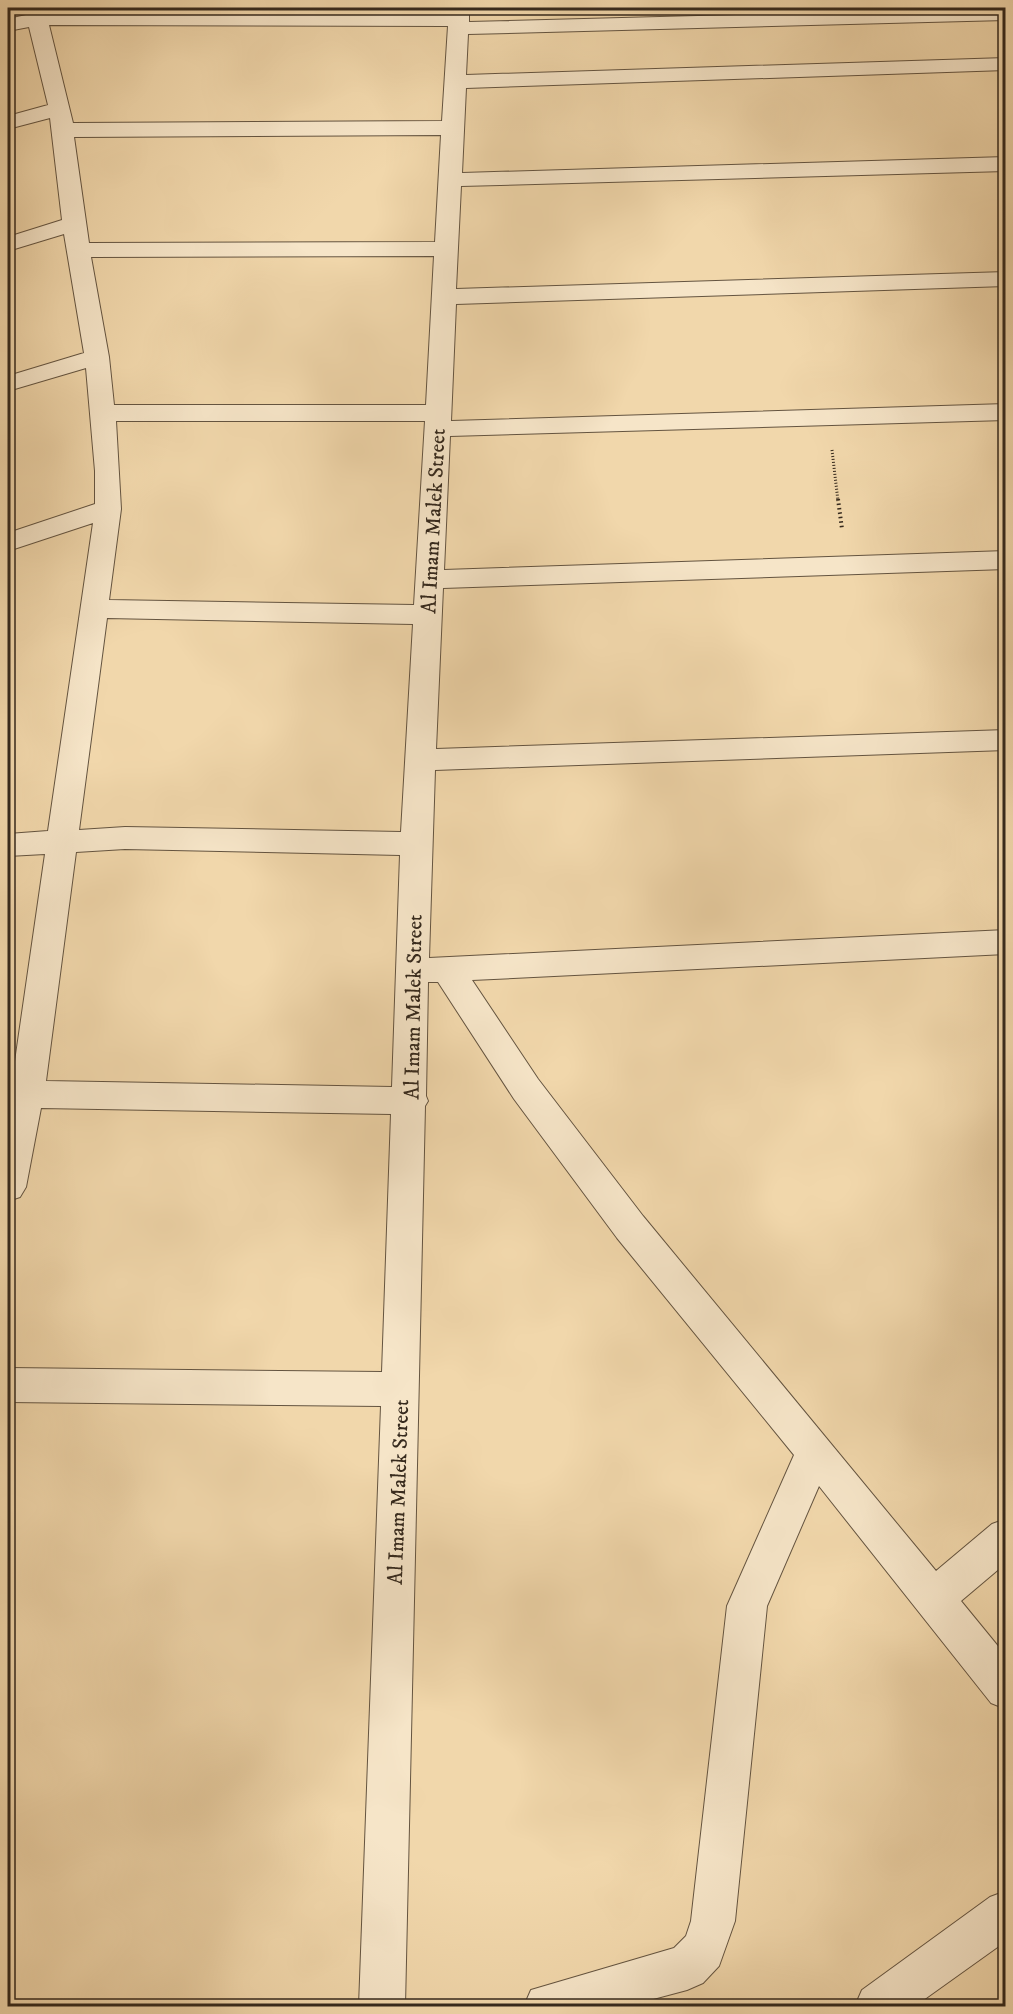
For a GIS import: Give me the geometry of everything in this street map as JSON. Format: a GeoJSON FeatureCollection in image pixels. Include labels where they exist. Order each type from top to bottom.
{"type":"FeatureCollection","features":[{"type":"Feature","properties":{"kind":"street"},"geometry":{"type":"LineString","coordinates":[[8,1187],[17,1095],[63,839],[108,509],[108,471],[97,357],[76,237],[61,119],[36,13]]}},
{"type":"Feature","properties":{"kind":"street"},"geometry":{"type":"LineString","coordinates":[[8,25],[36,13],[458,18],[1005,14]]}},
{"type":"Feature","properties":{"kind":"street","name":"Al Imam Malek Street"},"geometry":{"type":"LineString","coordinates":[[381,2007],[411,1101],[430,970],[416,844],[458,18]]}},
{"type":"Feature","properties":{"kind":"street"},"geometry":{"type":"LineString","coordinates":[[455,82],[1005,64]]}},
{"type":"Feature","properties":{"kind":"street"},"geometry":{"type":"LineString","coordinates":[[8,123],[61,119],[453,128]]}},
{"type":"Feature","properties":{"kind":"street"},"geometry":{"type":"LineString","coordinates":[[450,180],[1005,164]]}},
{"type":"Feature","properties":{"kind":"street"},"geometry":{"type":"LineString","coordinates":[[8,244],[76,237],[446,249]]}},
{"type":"Feature","properties":{"kind":"street"},"geometry":{"type":"LineString","coordinates":[[444,297],[1005,279]]}},
{"type":"Feature","properties":{"kind":"street"},"geometry":{"type":"LineString","coordinates":[[8,384],[97,357]]}},
{"type":"Feature","properties":{"kind":"street"},"geometry":{"type":"LineString","coordinates":[[102,413],[438,421],[827,417],[1005,412]]}},
{"type":"Feature","properties":{"kind":"street"},"geometry":{"type":"LineString","coordinates":[[8,542],[108,509]]}},
{"type":"Feature","properties":{"kind":"street"},"geometry":{"type":"LineString","coordinates":[[430,579],[1005,560]]}},
{"type":"Feature","properties":{"kind":"street"},"geometry":{"type":"LineString","coordinates":[[95,609],[428,615]]}},
{"type":"Feature","properties":{"kind":"street"},"geometry":{"type":"LineString","coordinates":[[421,760],[1005,740]]}},
{"type":"Feature","properties":{"kind":"street"},"geometry":{"type":"LineString","coordinates":[[8,845],[63,839],[125,838],[416,844]]}},
{"type":"Feature","properties":{"kind":"street"},"geometry":{"type":"LineString","coordinates":[[430,970],[1005,942]]}},
{"type":"Feature","properties":{"kind":"street"},"geometry":{"type":"LineString","coordinates":[[430,970],[526,1089],[630,1227],[815,1451],[1005,1689]]}},
{"type":"Feature","properties":{"kind":"street"},"geometry":{"type":"LineString","coordinates":[[17,1095],[411,1101]]}},
{"type":"Feature","properties":{"kind":"street"},"geometry":{"type":"LineString","coordinates":[[8,1385],[401,1389]]}},
{"type":"Feature","properties":{"kind":"street"},"geometry":{"type":"LineString","coordinates":[[547,2007],[687,1967],[703,1950],[712,1921],[747,1606],[815,1451]]}},
{"type":"Feature","properties":{"kind":"street"},"geometry":{"type":"LineString","coordinates":[[934,1598],[1005,1537]]}},
{"type":"Feature","properties":{"kind":"street"},"geometry":{"type":"LineString","coordinates":[[878,2007],[1005,1913]]}},
{"type":"Feature","properties":{"kind":"path"},"geometry":{"type":"LineString","coordinates":[[827,417],[847,565]]}}]}
